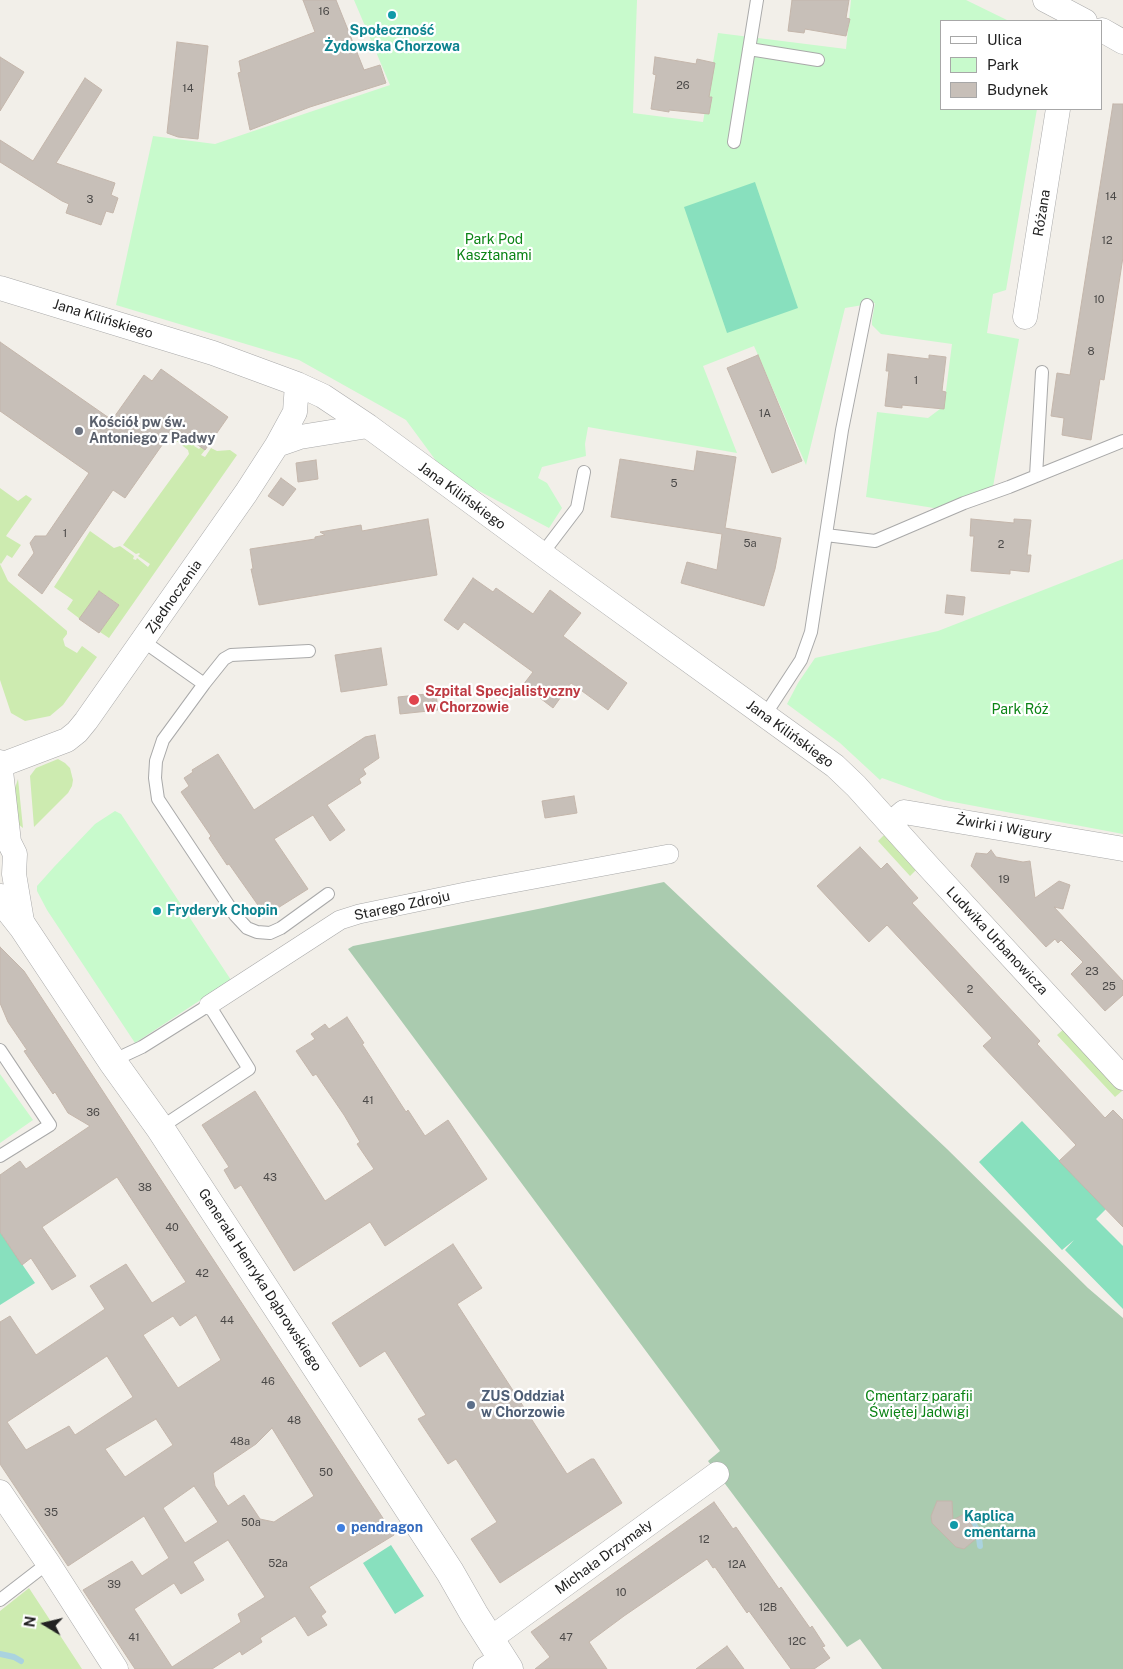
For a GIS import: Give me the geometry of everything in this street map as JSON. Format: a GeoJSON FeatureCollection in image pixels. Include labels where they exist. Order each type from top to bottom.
{"type":"FeatureCollection","features":[{"type":"Feature","properties":{"kind":"street"},"geometry":{"type":"LineString","coordinates":[[1045,0],[1081,16]]}},
{"type":"Feature","properties":{"kind":"street"},"geometry":{"type":"LineString","coordinates":[[1103,31],[1123,42]]}},
{"type":"Feature","properties":{"kind":"street","name":"Różana"},"geometry":{"type":"LineString","coordinates":[[1025,318],[1058,110]]}},
{"type":"Feature","properties":{"kind":"street","name":"Jana Kilińskiego"},"geometry":{"type":"LineString","coordinates":[[0,288],[213,353],[297,384],[323,396],[368,426],[835,766],[871,803]]}},
{"type":"Feature","properties":{"kind":"street","name":"Zjednoczenia"},"geometry":{"type":"LineString","coordinates":[[1,764],[19,760],[39,749],[60,743],[77,732],[246,494],[277,445],[296,408],[297,384]]}},
{"type":"Feature","properties":{"kind":"street"},"geometry":{"type":"LineString","coordinates":[[277,445],[300,437],[368,426]]}},
{"type":"Feature","properties":{"kind":"street"},"geometry":{"type":"LineString","coordinates":[[1,764],[4,847],[15,854],[14,874],[23,926]]}},
{"type":"Feature","properties":{"kind":"street","name":"Ludwika Urbanowicza"},"geometry":{"type":"LineString","coordinates":[[871,803],[1123,1078]]}},
{"type":"Feature","properties":{"kind":"street","name":"Żwirki i Wigury"},"geometry":{"type":"LineString","coordinates":[[890,824],[904,812],[1123,849]]}},
{"type":"Feature","properties":{"kind":"street","name":"Starego Zdroju"},"geometry":{"type":"LineString","coordinates":[[210,1005],[340,920],[360,914],[470,891],[669,854]]}},
{"type":"Feature","properties":{"kind":"street","name":"Generała Henryka Dąbrowskiego"},"geometry":{"type":"LineString","coordinates":[[0,898],[23,926],[112,1061],[160,1128],[445,1564],[497,1659]]}},
{"type":"Feature","properties":{"kind":"street","name":"Michała Drzymały"},"geometry":{"type":"LineString","coordinates":[[497,1659],[718,1474]]}},
{"type":"Feature","properties":{"kind":"street"},"geometry":{"type":"LineString","coordinates":[[0,1492],[116,1669]]}},
{"type":"Feature","properties":{"kind":"lane"},"geometry":{"type":"LineString","coordinates":[[734,142],[757,0]]}},
{"type":"Feature","properties":{"kind":"lane"},"geometry":{"type":"LineString","coordinates":[[749,49],[818,60]]}},
{"type":"Feature","properties":{"kind":"lane"},"geometry":{"type":"LineString","coordinates":[[765,715],[801,660],[811,632],[842,430],[867,305]]}},
{"type":"Feature","properties":{"kind":"lane"},"geometry":{"type":"LineString","coordinates":[[1036,476],[1042,372]]}},
{"type":"Feature","properties":{"kind":"lane"},"geometry":{"type":"LineString","coordinates":[[826,535],[874,541],[964,503],[1123,441]]}},
{"type":"Feature","properties":{"kind":"lane"},"geometry":{"type":"LineString","coordinates":[[542,554],[577,508],[584,472]]}},
{"type":"Feature","properties":{"kind":"lane"},"geometry":{"type":"LineString","coordinates":[[143,641],[204,684]]}},
{"type":"Feature","properties":{"kind":"lane"},"geometry":{"type":"LineString","coordinates":[[309,651],[231,655],[224,659],[162,740],[156,762],[155,778],[158,799],[235,915],[247,928],[258,932],[270,932],[281,928],[328,894]]}},
{"type":"Feature","properties":{"kind":"lane"},"geometry":{"type":"LineString","coordinates":[[160,1128],[249,1069],[210,1005]]}},
{"type":"Feature","properties":{"kind":"lane","name":"Starego Zdroju"},"geometry":{"type":"LineString","coordinates":[[112,1061],[142,1048],[210,1005]]}},
{"type":"Feature","properties":{"kind":"lane"},"geometry":{"type":"LineString","coordinates":[[0,1050],[50,1125],[0,1156]]}},
{"type":"Feature","properties":{"kind":"lane"},"geometry":{"type":"LineString","coordinates":[[0,1600],[48,1563]]}},
{"type":"Feature","properties":{"kind":"green space","name":"Park Pod Kasztanami"},"geometry":{"type":"Polygon","coordinates":[[[354,0],[637,0],[633,113],[703,122],[718,33],[846,49],[851,0],[966,0],[1007,20],[940,20],[940,110],[1037,110],[1006,290],[993,294],[987,333],[1019,339],[993,487],[946,510],[866,497],[877,412],[928,418],[944,406],[952,344],[881,334],[872,325],[875,303],[845,308],[806,465],[754,346],[703,366],[737,453],[588,427],[585,444],[586,456],[542,467],[538,478],[547,483],[562,508],[549,528],[445,473],[406,420],[299,360],[116,305],[153,136],[215,144],[390,85],[354,0]]]}},
{"type":"Feature","properties":{"kind":"green space"},"geometry":{"type":"Polygon","coordinates":[[[755,182],[798,308],[727,333],[684,207],[755,182]]]}},
{"type":"Feature","properties":{"kind":"green space"},"geometry":{"type":"Polygon","coordinates":[[[156,425],[171,425],[190,439],[190,441],[196,443],[194,446],[205,450],[201,455],[205,457],[211,448],[217,451],[230,450],[237,455],[109,638],[100,632],[118,604],[99,591],[80,619],[67,609],[73,600],[54,587],[90,531],[114,548],[120,546],[134,556],[133,559],[136,560],[137,558],[148,567],[150,564],[138,556],[139,553],[136,554],[123,545],[189,454],[188,450],[156,425]]]}},
{"type":"Feature","properties":{"kind":"green space"},"geometry":{"type":"Polygon","coordinates":[[[0,488],[18,501],[26,495],[32,499],[6,536],[21,545],[12,558],[7,555],[1,564],[0,563],[0,488]]]}},
{"type":"Feature","properties":{"kind":"green space","name":"Park Róż"},"geometry":{"type":"Polygon","coordinates":[[[1123,559],[1123,834],[943,800],[882,778],[880,780],[840,743],[787,704],[798,683],[815,658],[938,631],[1123,559]]]}},
{"type":"Feature","properties":{"kind":"green space"},"geometry":{"type":"Polygon","coordinates":[[[0,564],[8,581],[67,631],[63,639],[65,646],[77,653],[82,646],[97,657],[63,705],[50,716],[25,721],[11,713],[0,680],[0,564]]]}},
{"type":"Feature","properties":{"kind":"green space"},"geometry":{"type":"Polygon","coordinates":[[[58,759],[70,768],[73,780],[72,786],[68,793],[34,827],[30,776],[36,768],[58,759]]]}},
{"type":"Feature","properties":{"kind":"green space"},"geometry":{"type":"Polygon","coordinates":[[[18,779],[23,828],[18,824],[15,788],[18,779]]]}},
{"type":"Feature","properties":{"kind":"green space"},"geometry":{"type":"Polygon","coordinates":[[[115,811],[121,814],[231,980],[135,1043],[47,910],[37,891],[37,886],[95,824],[115,811]]]}},
{"type":"Feature","properties":{"kind":"green space"},"geometry":{"type":"Polygon","coordinates":[[[885,834],[917,869],[910,876],[878,841],[885,834]]]}},
{"type":"Feature","properties":{"kind":"green space","name":"Cmentarz parafii Świętej Jadwigi"},"geometry":{"type":"Polygon","coordinates":[[[664,882],[947,1149],[1088,1288],[1123,1318],[1123,1669],[882,1669],[860,1639],[847,1647],[708,1461],[720,1451],[348,949],[353,946],[664,882]]]}},
{"type":"Feature","properties":{"kind":"green space"},"geometry":{"type":"Polygon","coordinates":[[[1064,1029],[1122,1091],[1115,1097],[1057,1035],[1064,1029]]]}},
{"type":"Feature","properties":{"kind":"green space"},"geometry":{"type":"Polygon","coordinates":[[[0,1074],[33,1120],[0,1143],[0,1074]]]}},
{"type":"Feature","properties":{"kind":"green space"},"geometry":{"type":"Polygon","coordinates":[[[1022,1121],[1106,1209],[1096,1219],[1123,1246],[1123,1309],[1065,1250],[1074,1240],[1062,1250],[979,1162],[1022,1121]]]}},
{"type":"Feature","properties":{"kind":"green space"},"geometry":{"type":"Polygon","coordinates":[[[0,1232],[35,1283],[0,1305],[0,1232]]]}},
{"type":"Feature","properties":{"kind":"green space"},"geometry":{"type":"Polygon","coordinates":[[[391,1545],[424,1596],[395,1614],[363,1563],[391,1545]]]}},
{"type":"Feature","properties":{"kind":"green space"},"geometry":{"type":"Polygon","coordinates":[[[29,1588],[82,1669],[0,1669],[0,1611],[29,1588]]]}},
{"type":"Feature","properties":{"kind":"building"},"geometry":{"type":"Polygon","coordinates":[[[303,0],[336,0],[364,70],[380,65],[386,83],[310,107],[250,130],[238,73],[241,72],[239,61],[315,32],[303,0]]]}},
{"type":"Feature","properties":{"kind":"building"},"geometry":{"type":"Polygon","coordinates":[[[792,0],[849,0],[846,18],[850,19],[846,36],[805,29],[804,33],[788,31],[792,0]]]}},
{"type":"Feature","properties":{"kind":"building"},"geometry":{"type":"Polygon","coordinates":[[[177,42],[208,46],[198,139],[178,137],[167,133],[177,42]]]}},
{"type":"Feature","properties":{"kind":"building"},"geometry":{"type":"Polygon","coordinates":[[[0,57],[24,72],[0,111],[0,57]]]}},
{"type":"Feature","properties":{"kind":"building"},"geometry":{"type":"Polygon","coordinates":[[[655,57],[696,64],[697,59],[715,63],[709,97],[712,97],[709,114],[651,109],[656,75],[653,74],[655,57]]]}},
{"type":"Feature","properties":{"kind":"building"},"geometry":{"type":"Polygon","coordinates":[[[85,78],[102,90],[56,163],[115,183],[111,195],[118,198],[113,213],[106,211],[101,225],[66,213],[69,204],[0,162],[0,140],[33,161],[85,78]]]}},
{"type":"Feature","properties":{"kind":"building"},"geometry":{"type":"Polygon","coordinates":[[[1113,104],[1123,104],[1123,257],[1104,380],[1100,379],[1091,440],[1062,435],[1064,418],[1051,416],[1057,373],[1070,375],[1113,104]]]}},
{"type":"Feature","properties":{"kind":"building"},"geometry":{"type":"Polygon","coordinates":[[[0,342],[112,420],[144,375],[152,381],[161,369],[228,417],[205,450],[174,428],[125,498],[113,490],[42,594],[18,575],[34,553],[30,543],[35,536],[46,536],[89,473],[0,411],[0,342]]]}},
{"type":"Feature","properties":{"kind":"building"},"geometry":{"type":"Polygon","coordinates":[[[888,354],[929,359],[929,355],[946,357],[942,391],[946,392],[944,409],[902,405],[902,408],[885,406],[889,371],[886,371],[888,354]]]}},
{"type":"Feature","properties":{"kind":"building"},"geometry":{"type":"Polygon","coordinates":[[[758,355],[802,461],[772,473],[727,368],[758,355]]]}},
{"type":"Feature","properties":{"kind":"building"},"geometry":{"type":"Polygon","coordinates":[[[697,451],[736,457],[725,528],[781,538],[775,569],[764,606],[681,583],[687,562],[717,570],[722,534],[611,517],[620,459],[694,471],[697,451]]]}},
{"type":"Feature","properties":{"kind":"building"},"geometry":{"type":"Polygon","coordinates":[[[316,460],[318,479],[298,482],[296,463],[316,460]]]}},
{"type":"Feature","properties":{"kind":"building"},"geometry":{"type":"Polygon","coordinates":[[[281,478],[296,489],[283,506],[268,496],[281,478]]]}},
{"type":"Feature","properties":{"kind":"building"},"geometry":{"type":"Polygon","coordinates":[[[428,519],[437,575],[259,605],[251,569],[253,569],[250,549],[315,539],[315,537],[325,535],[320,532],[361,525],[362,531],[428,519]]]}},
{"type":"Feature","properties":{"kind":"building"},"geometry":{"type":"Polygon","coordinates":[[[971,519],[1014,523],[1014,519],[1031,520],[1027,555],[1031,555],[1029,572],[1010,570],[1010,574],[971,571],[974,536],[970,536],[971,519]]]}},
{"type":"Feature","properties":{"kind":"building"},"geometry":{"type":"Polygon","coordinates":[[[473,578],[493,592],[496,588],[533,614],[550,590],[581,613],[563,636],[627,683],[608,710],[571,683],[553,708],[523,685],[533,672],[464,622],[458,630],[444,620],[473,578]]]}},
{"type":"Feature","properties":{"kind":"building"},"geometry":{"type":"Polygon","coordinates":[[[99,591],[119,605],[99,633],[79,619],[99,591]]]}},
{"type":"Feature","properties":{"kind":"building"},"geometry":{"type":"Polygon","coordinates":[[[947,595],[965,597],[963,615],[945,613],[947,595]]]}},
{"type":"Feature","properties":{"kind":"building"},"geometry":{"type":"Polygon","coordinates":[[[381,648],[387,685],[341,692],[335,655],[381,648]]]}},
{"type":"Feature","properties":{"kind":"building"},"geometry":{"type":"Polygon","coordinates":[[[436,693],[438,710],[400,714],[398,697],[436,693]]]}},
{"type":"Feature","properties":{"kind":"building"},"geometry":{"type":"Polygon","coordinates":[[[375,735],[379,758],[363,769],[366,774],[359,779],[361,783],[327,805],[345,830],[330,841],[313,815],[274,839],[308,889],[273,911],[268,903],[260,908],[229,864],[227,865],[209,838],[211,836],[181,792],[189,786],[184,778],[193,772],[192,770],[218,754],[254,810],[365,737],[375,735]]]}},
{"type":"Feature","properties":{"kind":"building"},"geometry":{"type":"Polygon","coordinates":[[[574,796],[577,813],[545,818],[542,801],[574,796]]]}},
{"type":"Feature","properties":{"kind":"building"},"geometry":{"type":"Polygon","coordinates":[[[860,847],[881,869],[887,863],[918,898],[912,903],[1040,1041],[1037,1044],[1105,1118],[1113,1110],[1123,1120],[1123,1227],[1059,1161],[1076,1145],[983,1046],[992,1038],[887,925],[869,942],[817,886],[860,847]]]}},
{"type":"Feature","properties":{"kind":"building"},"geometry":{"type":"Polygon","coordinates":[[[991,850],[996,857],[1023,862],[1030,861],[1035,898],[1059,881],[1070,885],[1063,909],[1054,907],[1123,981],[1123,995],[1105,1011],[1071,974],[1083,962],[1061,940],[1058,943],[1055,939],[1046,947],[971,866],[976,853],[987,854],[991,850]]]}},
{"type":"Feature","properties":{"kind":"building"},"geometry":{"type":"Polygon","coordinates":[[[0,947],[24,971],[394,1535],[309,1587],[326,1612],[321,1616],[327,1625],[308,1636],[295,1616],[260,1638],[262,1642],[242,1655],[240,1651],[212,1669],[135,1669],[83,1590],[132,1561],[142,1576],[169,1558],[144,1516],[68,1566],[0,1464],[0,1322],[10,1316],[36,1355],[105,1309],[90,1286],[126,1264],[152,1303],[186,1282],[117,1177],[42,1227],[76,1276],[52,1290],[31,1258],[22,1265],[0,1232],[0,1175],[20,1161],[26,1169],[90,1126],[68,1113],[55,1092],[53,1094],[24,1051],[27,1050],[8,1022],[0,1003],[0,947]],[[196,1315],[180,1326],[173,1316],[143,1335],[178,1388],[221,1360],[196,1315]],[[107,1356],[7,1422],[26,1450],[69,1426],[75,1435],[133,1397],[107,1356]],[[156,1419],[105,1449],[125,1477],[173,1445],[156,1419]],[[272,1428],[256,1444],[213,1473],[215,1486],[228,1506],[244,1495],[260,1519],[274,1522],[314,1496],[272,1428]],[[194,1486],[163,1508],[185,1543],[218,1522],[194,1486]],[[228,1540],[193,1562],[204,1580],[181,1594],[174,1583],[134,1609],[172,1667],[241,1622],[238,1614],[265,1597],[228,1540]]]}},
{"type":"Feature","properties":{"kind":"building"},"geometry":{"type":"Polygon","coordinates":[[[347,1017],[364,1043],[362,1044],[406,1112],[408,1110],[425,1136],[448,1120],[487,1179],[385,1246],[370,1222],[294,1271],[241,1185],[235,1189],[224,1170],[229,1167],[202,1125],[255,1091],[325,1201],[374,1169],[357,1144],[360,1142],[344,1115],[316,1074],[313,1076],[296,1051],[315,1039],[311,1034],[325,1024],[329,1029],[347,1017]]]}},
{"type":"Feature","properties":{"kind":"building","name":"ZUS Oddział w Chorzowie"},"geometry":{"type":"Polygon","coordinates":[[[453,1244],[482,1288],[457,1304],[567,1474],[594,1459],[622,1503],[500,1583],[471,1539],[497,1522],[456,1459],[448,1464],[418,1419],[426,1415],[385,1351],[360,1367],[332,1323],[453,1244]]]}},
{"type":"Feature","properties":{"kind":"building","name":"Kaplica cmentarna"},"geometry":{"type":"Polygon","coordinates":[[[937,1501],[952,1501],[953,1520],[964,1514],[975,1530],[978,1537],[964,1549],[956,1547],[932,1523],[931,1516],[937,1501]]]}},
{"type":"Feature","properties":{"kind":"building"},"geometry":{"type":"Polygon","coordinates":[[[714,1502],[733,1529],[736,1527],[779,1589],[781,1587],[810,1628],[812,1626],[825,1646],[822,1647],[830,1658],[814,1669],[791,1669],[749,1611],[747,1613],[715,1567],[713,1568],[707,1559],[589,1642],[607,1669],[535,1669],[550,1657],[531,1632],[714,1502]]]}},
{"type":"Feature","properties":{"kind":"building"},"geometry":{"type":"Polygon","coordinates":[[[727,1646],[744,1669],[696,1669],[727,1646]]]}},
{"type":"Feature","properties":{"kind":"waterway"},"geometry":{"type":"LineString","coordinates":[[966,1514],[978,1530],[980,1546]]}},
{"type":"Feature","properties":{"kind":"waterway"},"geometry":{"type":"LineString","coordinates":[[0,1654],[14,1657],[21,1661]]}},
{"type":"Feature","properties":{"kind":"place","name":"Społeczność Żydowska Chorzowa"},"geometry":{"type":"Point","coordinates":[392,15]}},
{"type":"Feature","properties":{"kind":"place","name":"Kościół pw św. Antoniego z Padwy"},"geometry":{"type":"Point","coordinates":[79,431]}},
{"type":"Feature","properties":{"kind":"place","name":"Szpital Specjalistyczny w Chorzowie"},"geometry":{"type":"Point","coordinates":[414,700]}},
{"type":"Feature","properties":{"kind":"place","name":"Fryderyk Chopin"},"geometry":{"type":"Point","coordinates":[157,911]}},
{"type":"Feature","properties":{"kind":"place","name":"ZUS Oddział w Chorzowie"},"geometry":{"type":"Point","coordinates":[471,1405]}},
{"type":"Feature","properties":{"kind":"place","name":"Kaplica cmentarna"},"geometry":{"type":"Point","coordinates":[954,1525]}},
{"type":"Feature","properties":{"kind":"place","name":"pendragon"},"geometry":{"type":"Point","coordinates":[341,1528]}}]}
